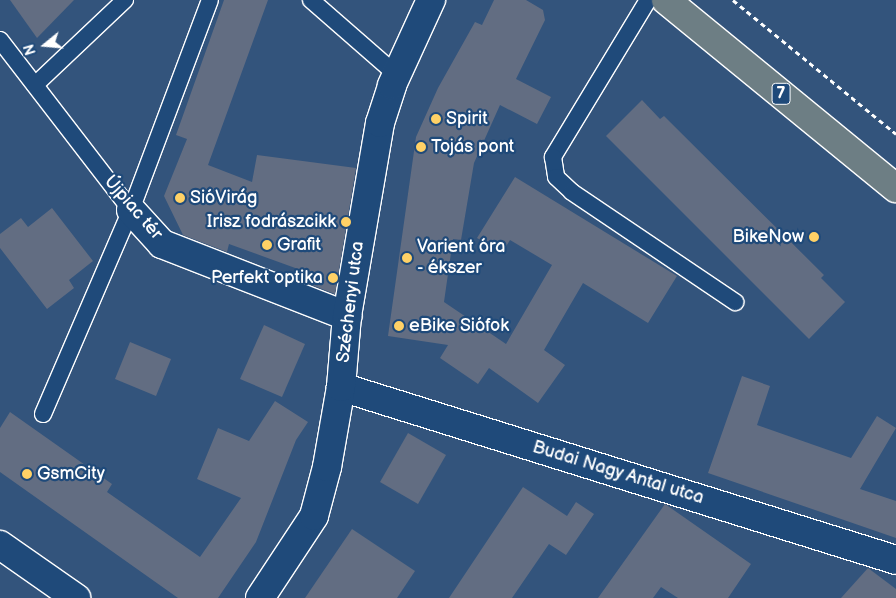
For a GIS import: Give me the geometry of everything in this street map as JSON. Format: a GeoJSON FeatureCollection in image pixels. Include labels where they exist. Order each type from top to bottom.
{"type":"FeatureCollection","features":[{"type":"Feature","properties":{"kind":"main road","name":"7"},"geometry":{"type":"LineString","coordinates":[[666,0],[896,188]]}},
{"type":"Feature","properties":{"kind":"street","name":"Széchenyi utca"},"geometry":{"type":"LineString","coordinates":[[260,598],[314,516],[327,467],[341,387],[347,316],[369,172],[380,123],[397,75],[431,0]]}},
{"type":"Feature","properties":{"kind":"street","name":"Újpiac tér"},"geometry":{"type":"LineString","coordinates":[[131,210],[162,244],[347,316]]}},
{"type":"Feature","properties":{"kind":"street","name":"Budai Nagy Antal utca"},"geometry":{"type":"LineString","coordinates":[[341,387],[896,560]]}},
{"type":"Feature","properties":{"kind":"street"},"geometry":{"type":"LineString","coordinates":[[0,545],[76,598]]}},
{"type":"Feature","properties":{"kind":"lane"},"geometry":{"type":"LineString","coordinates":[[35,85],[125,0]]}},
{"type":"Feature","properties":{"kind":"lane"},"geometry":{"type":"LineString","coordinates":[[311,0],[397,75]]}},
{"type":"Feature","properties":{"kind":"lane"},"geometry":{"type":"LineString","coordinates":[[648,0],[553,157],[556,177],[572,192],[734,302]]}},
{"type":"Feature","properties":{"kind":"lane"},"geometry":{"type":"LineString","coordinates":[[43,414],[131,210],[204,3]]}},
{"type":"Feature","properties":{"kind":"lane","name":"Újpiac tér"},"geometry":{"type":"LineString","coordinates":[[0,40],[131,210]]}},
{"type":"Feature","properties":{"kind":"path"},"geometry":{"type":"LineString","coordinates":[[733,0],[896,134]]}},
{"type":"Feature","properties":{"kind":"building"},"geometry":{"type":"Polygon","coordinates":[[[10,0],[74,0],[37,38],[10,0]]]}},
{"type":"Feature","properties":{"kind":"building"},"geometry":{"type":"Polygon","coordinates":[[[224,0],[268,0],[208,165],[252,182],[257,155],[356,168],[335,294],[296,279],[298,269],[229,244],[227,252],[183,235],[164,196],[187,139],[176,135],[224,0]]]}},
{"type":"Feature","properties":{"kind":"building"},"geometry":{"type":"Polygon","coordinates":[[[494,0],[526,0],[543,10],[545,20],[516,79],[551,97],[537,124],[500,105],[474,163],[461,240],[453,239],[444,302],[506,344],[552,265],[510,240],[502,253],[477,238],[515,177],[677,276],[648,323],[583,283],[544,350],[565,365],[538,403],[489,368],[478,384],[440,358],[448,345],[388,336],[416,137],[438,88],[475,22],[482,25],[494,0]]]}},
{"type":"Feature","properties":{"kind":"building"},"geometry":{"type":"Polygon","coordinates":[[[642,100],[660,119],[664,116],[824,275],[821,278],[845,302],[809,339],[606,136],[642,100]]]}},
{"type":"Feature","properties":{"kind":"building"},"geometry":{"type":"Polygon","coordinates":[[[52,208],[93,261],[69,280],[74,288],[47,309],[0,248],[0,234],[21,218],[28,227],[52,208]]]}},
{"type":"Feature","properties":{"kind":"building"},"geometry":{"type":"Polygon","coordinates":[[[264,325],[305,344],[282,397],[240,379],[264,325]]]}},
{"type":"Feature","properties":{"kind":"building"},"geometry":{"type":"Polygon","coordinates":[[[130,342],[171,359],[156,396],[115,379],[130,342]]]}},
{"type":"Feature","properties":{"kind":"building"},"geometry":{"type":"Polygon","coordinates":[[[742,376],[770,386],[757,425],[851,458],[877,416],[896,428],[860,489],[896,501],[896,538],[708,473],[742,376]]]}},
{"type":"Feature","properties":{"kind":"building"},"geometry":{"type":"Polygon","coordinates":[[[275,401],[308,422],[296,440],[256,542],[218,598],[178,598],[0,472],[0,428],[10,412],[112,484],[107,492],[200,557],[241,498],[197,479],[218,428],[249,441],[275,401]]]}},
{"type":"Feature","properties":{"kind":"building"},"geometry":{"type":"Polygon","coordinates":[[[408,433],[446,455],[418,504],[380,482],[408,433]]]}},
{"type":"Feature","properties":{"kind":"building"},"geometry":{"type":"Polygon","coordinates":[[[523,487],[567,516],[576,502],[594,514],[566,555],[549,544],[512,598],[449,598],[523,487]]]}},
{"type":"Feature","properties":{"kind":"building"},"geometry":{"type":"Polygon","coordinates":[[[665,504],[751,564],[728,598],[678,598],[661,587],[653,598],[598,598],[665,504]]]}},
{"type":"Feature","properties":{"kind":"building"},"geometry":{"type":"Polygon","coordinates":[[[352,529],[415,571],[397,598],[305,598],[352,529]]]}},
{"type":"Feature","properties":{"kind":"building"},"geometry":{"type":"Polygon","coordinates":[[[868,568],[896,589],[896,598],[841,598],[868,568]]]}},
{"type":"Feature","properties":{"kind":"place","name":"Spirit"},"geometry":{"type":"Point","coordinates":[436,119]}},
{"type":"Feature","properties":{"kind":"place","name":"Tojás pont"},"geometry":{"type":"Point","coordinates":[421,147]}},
{"type":"Feature","properties":{"kind":"place","name":"SióVirág"},"geometry":{"type":"Point","coordinates":[180,198]}},
{"type":"Feature","properties":{"kind":"place","name":"Irisz fodrászcikk"},"geometry":{"type":"Point","coordinates":[346,222]}},
{"type":"Feature","properties":{"kind":"place","name":"BikeNow"},"geometry":{"type":"Point","coordinates":[814,237]}},
{"type":"Feature","properties":{"kind":"place","name":"Grafit"},"geometry":{"type":"Point","coordinates":[267,245]}},
{"type":"Feature","properties":{"kind":"place","name":"Varient óra - ékszer"},"geometry":{"type":"Point","coordinates":[407,258]}},
{"type":"Feature","properties":{"kind":"place","name":"Perfekt optika"},"geometry":{"type":"Point","coordinates":[333,278]}},
{"type":"Feature","properties":{"kind":"place","name":"eBike Siófok"},"geometry":{"type":"Point","coordinates":[399,326]}},
{"type":"Feature","properties":{"kind":"place","name":"GsmCity"},"geometry":{"type":"Point","coordinates":[27,474]}}]}
